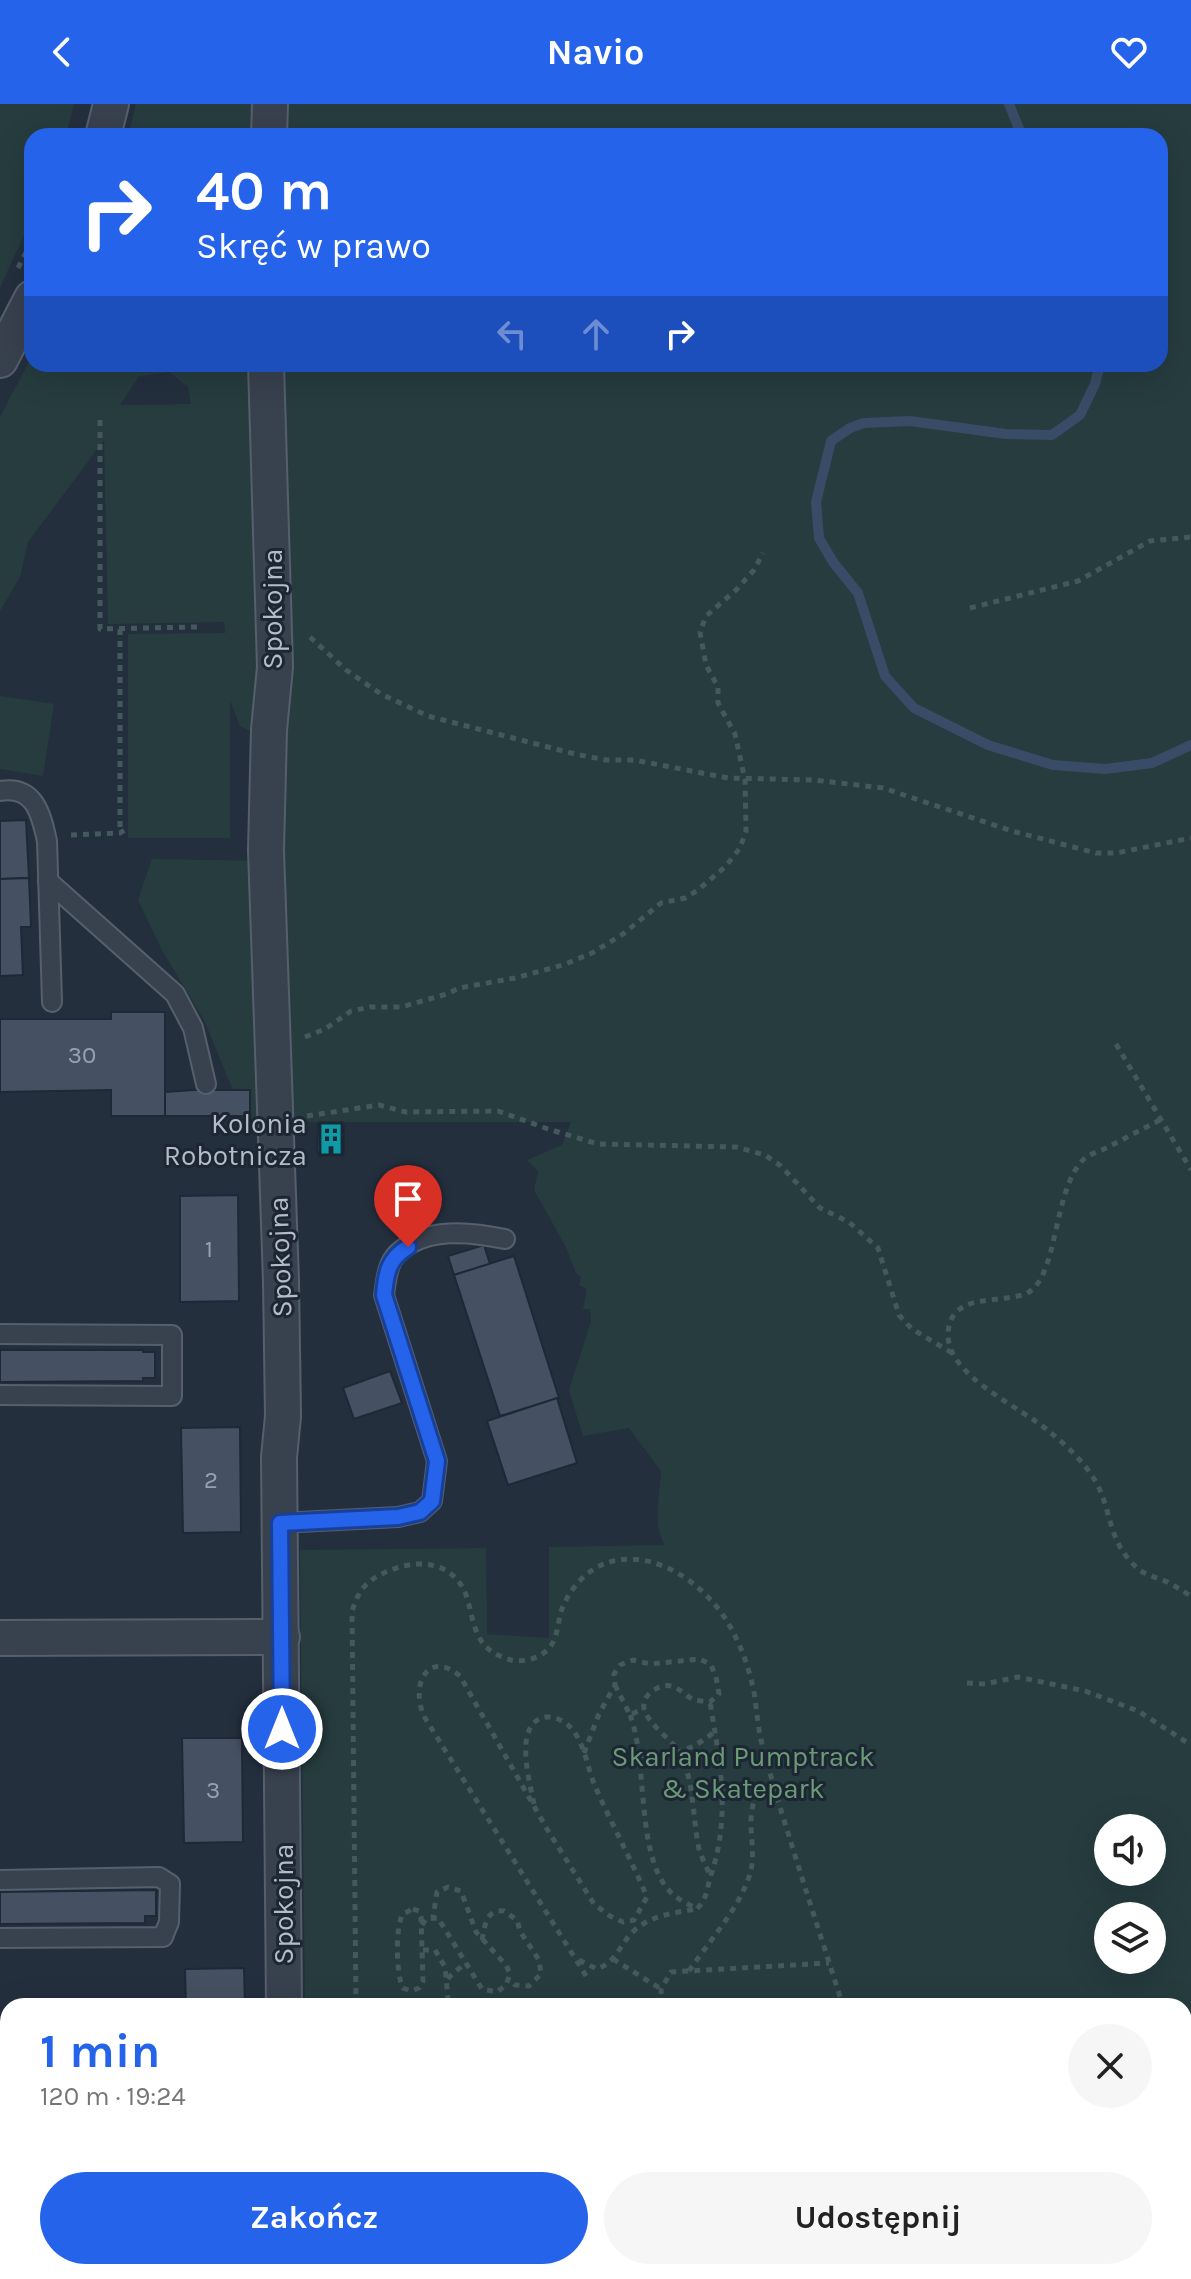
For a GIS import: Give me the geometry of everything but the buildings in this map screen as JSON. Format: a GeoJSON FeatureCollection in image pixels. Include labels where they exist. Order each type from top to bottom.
{"type":"FeatureCollection","features":[{"type":"Feature","properties":{"kind":"street"},"geometry":{"type":"LineString","coordinates":[[105,128],[111,104]]}},
{"type":"Feature","properties":{"kind":"street"},"geometry":{"type":"LineString","coordinates":[[269,128],[270,104]]}},
{"type":"Feature","properties":{"kind":"street"},"geometry":{"type":"LineString","coordinates":[[0,360],[24,314]]}},
{"type":"Feature","properties":{"kind":"street","name":"Spokojna"},"geometry":{"type":"LineString","coordinates":[[266,372],[275,603],[275,667],[265,794],[282,1322],[283,1416],[279,1457],[284,1998]]}},
{"type":"Feature","properties":{"kind":"street"},"geometry":{"type":"LineString","coordinates":[[0,1638],[282,1637]]}},
{"type":"Feature","properties":{"kind":"lane"},"geometry":{"type":"LineString","coordinates":[[0,791],[15,788],[31,798],[42,818],[47,841],[52,1002]]}},
{"type":"Feature","properties":{"kind":"lane"},"geometry":{"type":"LineString","coordinates":[[48,881],[175,994],[193,1028],[206,1084]]}},
{"type":"Feature","properties":{"kind":"lane"},"geometry":{"type":"LineString","coordinates":[[280,1523],[398,1517],[420,1512],[432,1501],[437,1461],[384,1295],[386,1275],[396,1255],[429,1238],[471,1232],[505,1239]]}},
{"type":"Feature","properties":{"kind":"lane"},"geometry":{"type":"LineString","coordinates":[[0,1334],[172,1335],[172,1396],[0,1395]]}},
{"type":"Feature","properties":{"kind":"lane"},"geometry":{"type":"LineString","coordinates":[[0,1880],[159,1877],[170,1884],[169,1922],[163,1937],[0,1938]]}},
{"type":"Feature","properties":{"kind":"path"},"geometry":{"type":"LineString","coordinates":[[100,420],[100,629],[197,627]]}},
{"type":"Feature","properties":{"kind":"path"},"geometry":{"type":"LineString","coordinates":[[970,608],[1078,581],[1150,541],[1191,537]]}},
{"type":"Feature","properties":{"kind":"path"},"geometry":{"type":"LineString","coordinates":[[274,1048],[325,1029],[351,1011],[370,1007],[401,1007],[459,988],[563,965],[592,953],[623,934],[661,903],[685,898],[725,867],[740,848],[746,831],[745,780],[735,734],[718,703],[718,687],[706,665],[700,632],[706,616],[736,590],[754,570],[763,553]]}},
{"type":"Feature","properties":{"kind":"path"},"geometry":{"type":"LineString","coordinates":[[275,603],[346,670],[381,694],[428,716],[575,754],[606,760],[634,760],[745,780],[814,780],[883,788],[1012,831],[1096,853],[1116,853],[1191,838]]}},
{"type":"Feature","properties":{"kind":"path"},"geometry":{"type":"LineString","coordinates":[[120,629],[120,833]]}},
{"type":"Feature","properties":{"kind":"path"},"geometry":{"type":"LineString","coordinates":[[63,835],[120,833],[128,828]]}},
{"type":"Feature","properties":{"kind":"path"},"geometry":{"type":"LineString","coordinates":[[1116,1044],[1191,1170]]}},
{"type":"Feature","properties":{"kind":"path"},"geometry":{"type":"LineString","coordinates":[[347,1111],[379,1105],[406,1112],[498,1111],[598,1144],[736,1147],[765,1155],[781,1166],[820,1208],[849,1222],[878,1248],[899,1315],[912,1329],[952,1353]]}},
{"type":"Feature","properties":{"kind":"path"},"geometry":{"type":"LineString","coordinates":[[1160,1120],[1084,1159],[1069,1185],[1057,1217],[1046,1271],[1039,1284],[1028,1293],[1004,1300],[977,1301],[960,1307],[951,1320],[948,1336],[959,1365],[1049,1431],[1077,1457],[1095,1481],[1110,1529],[1125,1556],[1141,1572],[1191,1596]]}},
{"type":"Feature","properties":{"kind":"path"},"geometry":{"type":"LineString","coordinates":[[356,1998],[352,1612],[359,1592],[381,1573],[417,1562],[436,1565],[451,1572],[462,1585],[476,1631],[486,1647],[515,1661],[537,1657],[550,1647],[556,1637],[563,1606],[575,1585],[590,1570],[604,1562],[619,1559],[675,1571],[708,1596],[737,1641],[751,1679],[763,1749],[840,1998]]}},
{"type":"Feature","properties":{"kind":"path"},"geometry":{"type":"LineString","coordinates":[[697,1909],[673,1895],[651,1856],[636,1730],[615,1685],[614,1674],[620,1665],[633,1660],[650,1664],[700,1659],[711,1665],[719,1694],[710,1702],[694,1700],[683,1690],[669,1685],[654,1690],[644,1708],[649,1721],[679,1751],[691,1782],[699,1849],[711,1877]]}},
{"type":"Feature","properties":{"kind":"path"},"geometry":{"type":"LineString","coordinates":[[534,1804],[525,1752],[528,1730],[534,1722],[544,1717],[565,1722],[579,1739],[594,1784],[647,1897],[634,1920],[623,1922],[594,1904],[534,1804],[460,1676],[445,1668],[435,1668],[426,1673],[417,1692],[418,1704],[425,1718],[588,1979]]}},
{"type":"Feature","properties":{"kind":"path"},"geometry":{"type":"LineString","coordinates":[[967,1683],[985,1684],[1018,1677],[1085,1691],[1138,1711],[1191,1745]]}},
{"type":"Feature","properties":{"kind":"path"},"geometry":{"type":"LineString","coordinates":[[584,1754],[599,1714],[615,1685]]}},
{"type":"Feature","properties":{"kind":"path"},"geometry":{"type":"LineString","coordinates":[[577,1960],[597,1969],[610,1964],[633,1931],[649,1919],[697,1909],[707,1896],[723,1826],[724,1790],[710,1702]]}},
{"type":"Feature","properties":{"kind":"path"},"geometry":{"type":"LineString","coordinates":[[630,1715],[644,1708]]}},
{"type":"Feature","properties":{"kind":"path"},"geometry":{"type":"LineString","coordinates":[[640,1755],[656,1757],[679,1751],[700,1744],[715,1732]]}},
{"type":"Feature","properties":{"kind":"path"},"geometry":{"type":"LineString","coordinates":[[689,1971],[742,1892],[753,1856],[751,1808],[758,1794],[775,1788]]}},
{"type":"Feature","properties":{"kind":"path"},"geometry":{"type":"LineString","coordinates":[[433,1917],[437,1892],[441,1888],[455,1887],[461,1891],[472,1925],[482,1940],[506,1965],[515,1985],[529,1986],[541,1974],[539,1960],[520,1931],[517,1920],[504,1911],[488,1917],[482,1940]]}},
{"type":"Feature","properties":{"kind":"path"},"geometry":{"type":"LineString","coordinates":[[413,1909],[419,1911],[422,1925],[423,1981],[419,1988],[405,1990],[400,1985],[398,1972],[399,1919],[413,1909]]}},
{"type":"Feature","properties":{"kind":"path"},"geometry":{"type":"LineString","coordinates":[[422,1925],[426,1919],[438,1918],[482,1989],[488,1992],[502,1990],[510,1979]]}},
{"type":"Feature","properties":{"kind":"path"},"geometry":{"type":"LineString","coordinates":[[423,1950],[435,1950],[445,1967],[448,1998]]}},
{"type":"Feature","properties":{"kind":"path"},"geometry":{"type":"LineString","coordinates":[[613,1959],[661,1989]]}},
{"type":"Feature","properties":{"kind":"path"},"geometry":{"type":"LineString","coordinates":[[448,1980],[465,1962]]}},
{"type":"Feature","properties":{"kind":"path"},"geometry":{"type":"LineString","coordinates":[[662,1998],[661,1989],[671,1972],[829,1963]]}},
{"type":"Feature","properties":{"kind":"green space"},"geometry":{"type":"Polygon","coordinates":[[[0,104],[74,104],[68,128],[24,128],[24,235],[0,288],[0,104]]]}},
{"type":"Feature","properties":{"kind":"green space","name":"Skarland Pumptrack & Skatepark"},"geometry":{"type":"Polygon","coordinates":[[[136,104],[1191,104],[1191,1998],[305,1998],[300,1550],[486,1548],[487,1634],[549,1638],[549,1547],[665,1545],[658,1519],[661,1471],[629,1428],[583,1436],[569,1390],[591,1321],[590,1309],[583,1309],[587,1289],[579,1285],[581,1277],[576,1273],[566,1247],[534,1190],[538,1171],[527,1160],[562,1145],[571,1122],[246,1122],[204,1020],[162,950],[138,900],[152,859],[278,861],[254,733],[240,726],[230,700],[230,838],[128,838],[128,634],[225,633],[224,622],[108,624],[104,440],[28,542],[20,577],[0,611],[0,417],[24,371],[1168,372],[1168,128],[130,128],[136,104]],[[169,372],[139,376],[120,405],[191,404],[188,387],[169,372]]]}},
{"type":"Feature","properties":{"kind":"green space"},"geometry":{"type":"Polygon","coordinates":[[[0,696],[54,704],[43,776],[0,769],[0,696]]]}},
{"type":"Feature","properties":{"kind":"waterway"},"geometry":{"type":"LineString","coordinates":[[1009,104],[1019,128]]}},
{"type":"Feature","properties":{"kind":"waterway"},"geometry":{"type":"LineString","coordinates":[[1098,372],[1080,415],[1052,435],[1006,434],[910,421],[864,423],[850,428],[831,441],[816,502],[819,538],[833,562],[858,593],[885,676],[914,708],[988,745],[1053,765],[1105,769],[1152,763],[1191,745]]}},
{"type":"Feature","properties":{"kind":"place","name":"Kolonia Robotnicza"},"geometry":{"type":"Point","coordinates":[331,1139]}},
{"type":"Feature","properties":{"kind":"route"},"geometry":{"type":"LineString","coordinates":[[282,1729],[280,1523],[398,1517],[420,1512],[432,1501],[437,1461],[384,1295],[386,1275],[396,1255],[408,1247]]}}]}
